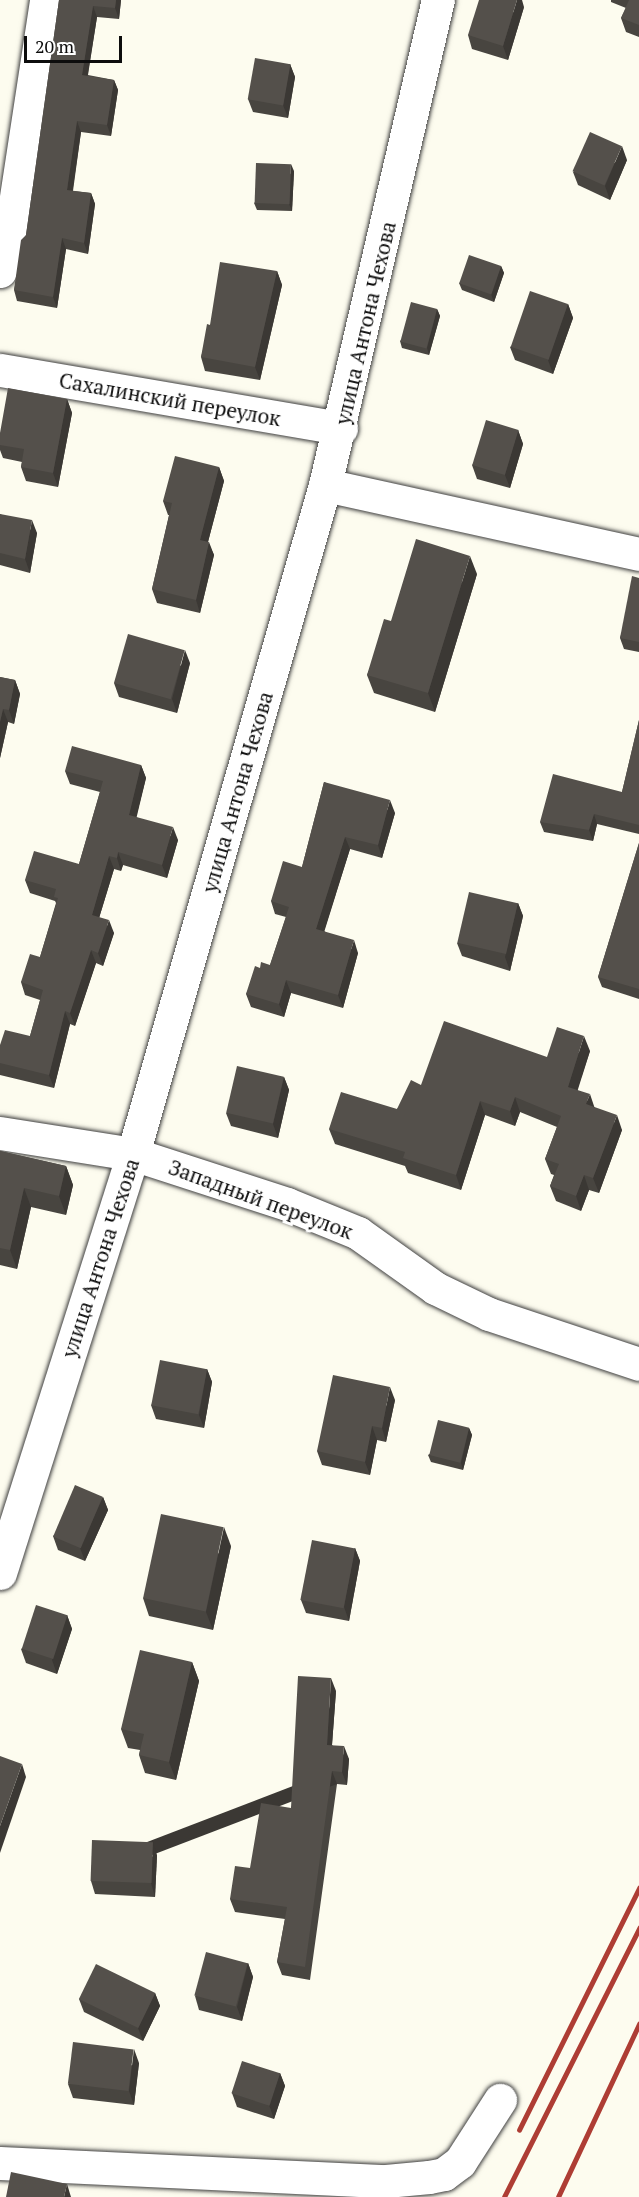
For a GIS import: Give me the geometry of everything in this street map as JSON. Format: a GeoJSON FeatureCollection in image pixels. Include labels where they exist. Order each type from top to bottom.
{"type":"FeatureCollection","features":[{"type":"Feature","properties":{"kind":"street"},"geometry":{"type":"LineString","coordinates":[[0,271],[10,236],[46,0]]}},
{"type":"Feature","properties":{"kind":"street","name":"улица Антона Чехова"},"geometry":{"type":"LineString","coordinates":[[0,1573],[133,1154],[325,485],[438,0]]}},
{"type":"Feature","properties":{"kind":"street","name":"Сахалинский переулок"},"geometry":{"type":"LineString","coordinates":[[0,370],[340,428]]}},
{"type":"Feature","properties":{"kind":"street"},"geometry":{"type":"LineString","coordinates":[[325,485],[639,554]]}},
{"type":"Feature","properties":{"kind":"street","name":"Западный переулок"},"geometry":{"type":"LineString","coordinates":[[0,1133],[133,1154],[286,1204],[358,1233],[435,1288],[489,1314],[639,1364]]}},
{"type":"Feature","properties":{"kind":"street"},"geometry":{"type":"LineString","coordinates":[[0,2163],[386,2181],[429,2177],[444,2174],[460,2162],[500,2100]]}},
{"type":"Feature","properties":{"kind":"building"},"geometry":{"type":"Polygon","coordinates":[[[59,0],[116,0],[115,8],[93,6],[82,75],[114,80],[107,125],[77,121],[67,190],[91,193],[84,243],[62,238],[53,297],[14,290],[21,240],[26,235],[59,0]]]}},
{"type":"Feature","properties":{"kind":"building"},"geometry":{"type":"Polygon","coordinates":[[[479,0],[517,0],[503,46],[468,35],[479,0]]]}},
{"type":"Feature","properties":{"kind":"building"},"geometry":{"type":"Polygon","coordinates":[[[629,0],[639,0],[639,25],[621,18],[629,0]]]}},
{"type":"Feature","properties":{"kind":"building"},"geometry":{"type":"Polygon","coordinates":[[[255,58],[290,64],[283,106],[248,99],[255,58]]]}},
{"type":"Feature","properties":{"kind":"building"},"geometry":{"type":"Polygon","coordinates":[[[590,132],[622,146],[604,186],[573,171],[590,132]]]}},
{"type":"Feature","properties":{"kind":"building"},"geometry":{"type":"Polygon","coordinates":[[[256,163],[291,164],[290,204],[255,203],[256,163]]]}},
{"type":"Feature","properties":{"kind":"building"},"geometry":{"type":"Polygon","coordinates":[[[469,255],[501,266],[491,294],[459,283],[469,255]]]}},
{"type":"Feature","properties":{"kind":"building"},"geometry":{"type":"Polygon","coordinates":[[[220,262],[277,271],[255,367],[201,357],[207,324],[210,325],[220,262]]]}},
{"type":"Feature","properties":{"kind":"building"},"geometry":{"type":"Polygon","coordinates":[[[530,291],[568,304],[549,360],[511,347],[530,291]]]}},
{"type":"Feature","properties":{"kind":"building"},"geometry":{"type":"Polygon","coordinates":[[[411,302],[437,309],[426,349],[400,342],[411,302]]]}},
{"type":"Feature","properties":{"kind":"building"},"geometry":{"type":"Polygon","coordinates":[[[8,388],[67,399],[53,473],[21,467],[24,449],[0,445],[8,388]]]}},
{"type":"Feature","properties":{"kind":"building"},"geometry":{"type":"Polygon","coordinates":[[[486,420],[519,430],[505,475],[472,465],[486,420]]]}},
{"type":"Feature","properties":{"kind":"building"},"geometry":{"type":"Polygon","coordinates":[[[175,456],[219,467],[200,540],[209,542],[196,600],[152,589],[172,503],[163,501],[175,456]]]}},
{"type":"Feature","properties":{"kind":"building"},"geometry":{"type":"Polygon","coordinates":[[[0,514],[32,520],[25,559],[0,553],[0,514]]]}},
{"type":"Feature","properties":{"kind":"building"},"geometry":{"type":"Polygon","coordinates":[[[416,539],[470,556],[428,693],[367,675],[384,619],[391,621],[416,539]]]}},
{"type":"Feature","properties":{"kind":"building"},"geometry":{"type":"Polygon","coordinates":[[[632,576],[639,578],[639,642],[620,638],[632,576]]]}},
{"type":"Feature","properties":{"kind":"building"},"geometry":{"type":"Polygon","coordinates":[[[128,634],[185,650],[171,699],[114,683],[128,634]]]}},
{"type":"Feature","properties":{"kind":"building"},"geometry":{"type":"Polygon","coordinates":[[[0,677],[15,680],[9,710],[3,709],[0,722],[0,677]]]}},
{"type":"Feature","properties":{"kind":"building"},"geometry":{"type":"Polygon","coordinates":[[[639,720],[639,825],[594,814],[589,830],[540,822],[553,774],[622,792],[639,720]]]}},
{"type":"Feature","properties":{"kind":"building"},"geometry":{"type":"Polygon","coordinates":[[[72,746],[141,765],[129,815],[173,827],[162,865],[118,852],[117,858],[109,856],[92,915],[109,920],[98,953],[91,950],[70,1013],[65,1011],[49,1075],[0,1063],[0,1045],[5,1030],[30,1036],[43,990],[21,982],[30,954],[40,957],[58,898],[54,897],[56,889],[25,880],[34,851],[79,864],[103,781],[65,771],[72,746]]]}},
{"type":"Feature","properties":{"kind":"building"},"geometry":{"type":"Polygon","coordinates":[[[324,782],[390,800],[378,845],[345,837],[316,929],[354,940],[338,995],[286,980],[279,1004],[246,994],[255,966],[260,968],[261,962],[270,965],[289,907],[271,901],[283,861],[302,867],[324,782]]]}},
{"type":"Feature","properties":{"kind":"building"},"geometry":{"type":"Polygon","coordinates":[[[639,843],[639,989],[598,977],[639,843]]]}},
{"type":"Feature","properties":{"kind":"building"},"geometry":{"type":"Polygon","coordinates":[[[469,892],[518,903],[506,954],[457,943],[469,892]]]}},
{"type":"Feature","properties":{"kind":"building"},"geometry":{"type":"Polygon","coordinates":[[[444,1021],[547,1057],[557,1027],[584,1036],[568,1087],[590,1094],[586,1104],[617,1115],[593,1178],[584,1175],[576,1196],[550,1186],[559,1164],[545,1159],[561,1116],[515,1097],[510,1111],[480,1101],[456,1175],[403,1158],[405,1152],[329,1129],[341,1092],[397,1109],[411,1080],[421,1085],[444,1021]]]}},
{"type":"Feature","properties":{"kind":"building"},"geometry":{"type":"Polygon","coordinates":[[[237,1066],[284,1077],[273,1124],[226,1113],[237,1066]]]}},
{"type":"Feature","properties":{"kind":"building"},"geometry":{"type":"Polygon","coordinates":[[[0,1151],[66,1166],[59,1196],[24,1188],[10,1250],[0,1248],[0,1151]]]}},
{"type":"Feature","properties":{"kind":"building"},"geometry":{"type":"Polygon","coordinates":[[[160,1360],[207,1369],[198,1414],[151,1405],[160,1360]]]}},
{"type":"Feature","properties":{"kind":"building"},"geometry":{"type":"Polygon","coordinates":[[[333,1375],[390,1387],[382,1428],[372,1426],[365,1462],[317,1451],[333,1375]]]}},
{"type":"Feature","properties":{"kind":"building"},"geometry":{"type":"Polygon","coordinates":[[[438,1420],[469,1428],[460,1463],[429,1455],[438,1420]]]}},
{"type":"Feature","properties":{"kind":"building"},"geometry":{"type":"Polygon","coordinates":[[[75,1485],[103,1497],[81,1548],[53,1537],[75,1485]]]}},
{"type":"Feature","properties":{"kind":"building"},"geometry":{"type":"Polygon","coordinates":[[[161,1514],[224,1527],[206,1611],[143,1598],[161,1514]]]}},
{"type":"Feature","properties":{"kind":"building"},"geometry":{"type":"Polygon","coordinates":[[[312,1540],[355,1548],[344,1608],[300,1600],[312,1540]]]}},
{"type":"Feature","properties":{"kind":"building"},"geometry":{"type":"Polygon","coordinates":[[[36,1605],[67,1615],[53,1659],[22,1649],[36,1605]]]}},
{"type":"Feature","properties":{"kind":"building"},"geometry":{"type":"Polygon","coordinates":[[[140,1650],[192,1662],[169,1762],[139,1755],[144,1734],[121,1729],[140,1650]]]}},
{"type":"Feature","properties":{"kind":"building"},"geometry":{"type":"Polygon","coordinates":[[[298,1676],[331,1678],[327,1745],[344,1746],[342,1772],[332,1771],[305,1967],[277,1962],[287,1907],[230,1899],[235,1866],[250,1868],[261,1803],[291,1808],[298,1676]]]}},
{"type":"Feature","properties":{"kind":"building"},"geometry":{"type":"Polygon","coordinates":[[[0,1756],[22,1764],[0,1826],[0,1756]]]}},
{"type":"Feature","properties":{"kind":"building"},"geometry":{"type":"Polygon","coordinates":[[[92,1840],[153,1842],[152,1883],[91,1881],[92,1840]]]}},
{"type":"Feature","properties":{"kind":"building"},"geometry":{"type":"Polygon","coordinates":[[[206,1952],[248,1963],[236,2007],[194,1995],[206,1952]]]}},
{"type":"Feature","properties":{"kind":"building"},"geometry":{"type":"Polygon","coordinates":[[[96,1964],[155,1993],[138,2028],[79,1999],[96,1964]]]}},
{"type":"Feature","properties":{"kind":"building"},"geometry":{"type":"Polygon","coordinates":[[[73,2042],[134,2049],[128,2091],[68,2084],[73,2042]]]}},
{"type":"Feature","properties":{"kind":"building"},"geometry":{"type":"Polygon","coordinates":[[[242,2061],[280,2073],[270,2106],[231,2093],[242,2061]]]}},
{"type":"Feature","properties":{"kind":"building"},"geometry":{"type":"Polygon","coordinates":[[[11,2172],[67,2184],[64,2197],[6,2197],[11,2172]]]}},
{"type":"Feature","properties":{"kind":"railway"},"geometry":{"type":"LineString","coordinates":[[519,2130],[639,1888]]}},
{"type":"Feature","properties":{"kind":"railway"},"geometry":{"type":"LineString","coordinates":[[504,2197],[639,1928]]}},
{"type":"Feature","properties":{"kind":"railway"},"geometry":{"type":"LineString","coordinates":[[558,2197],[639,2024]]}}]}
